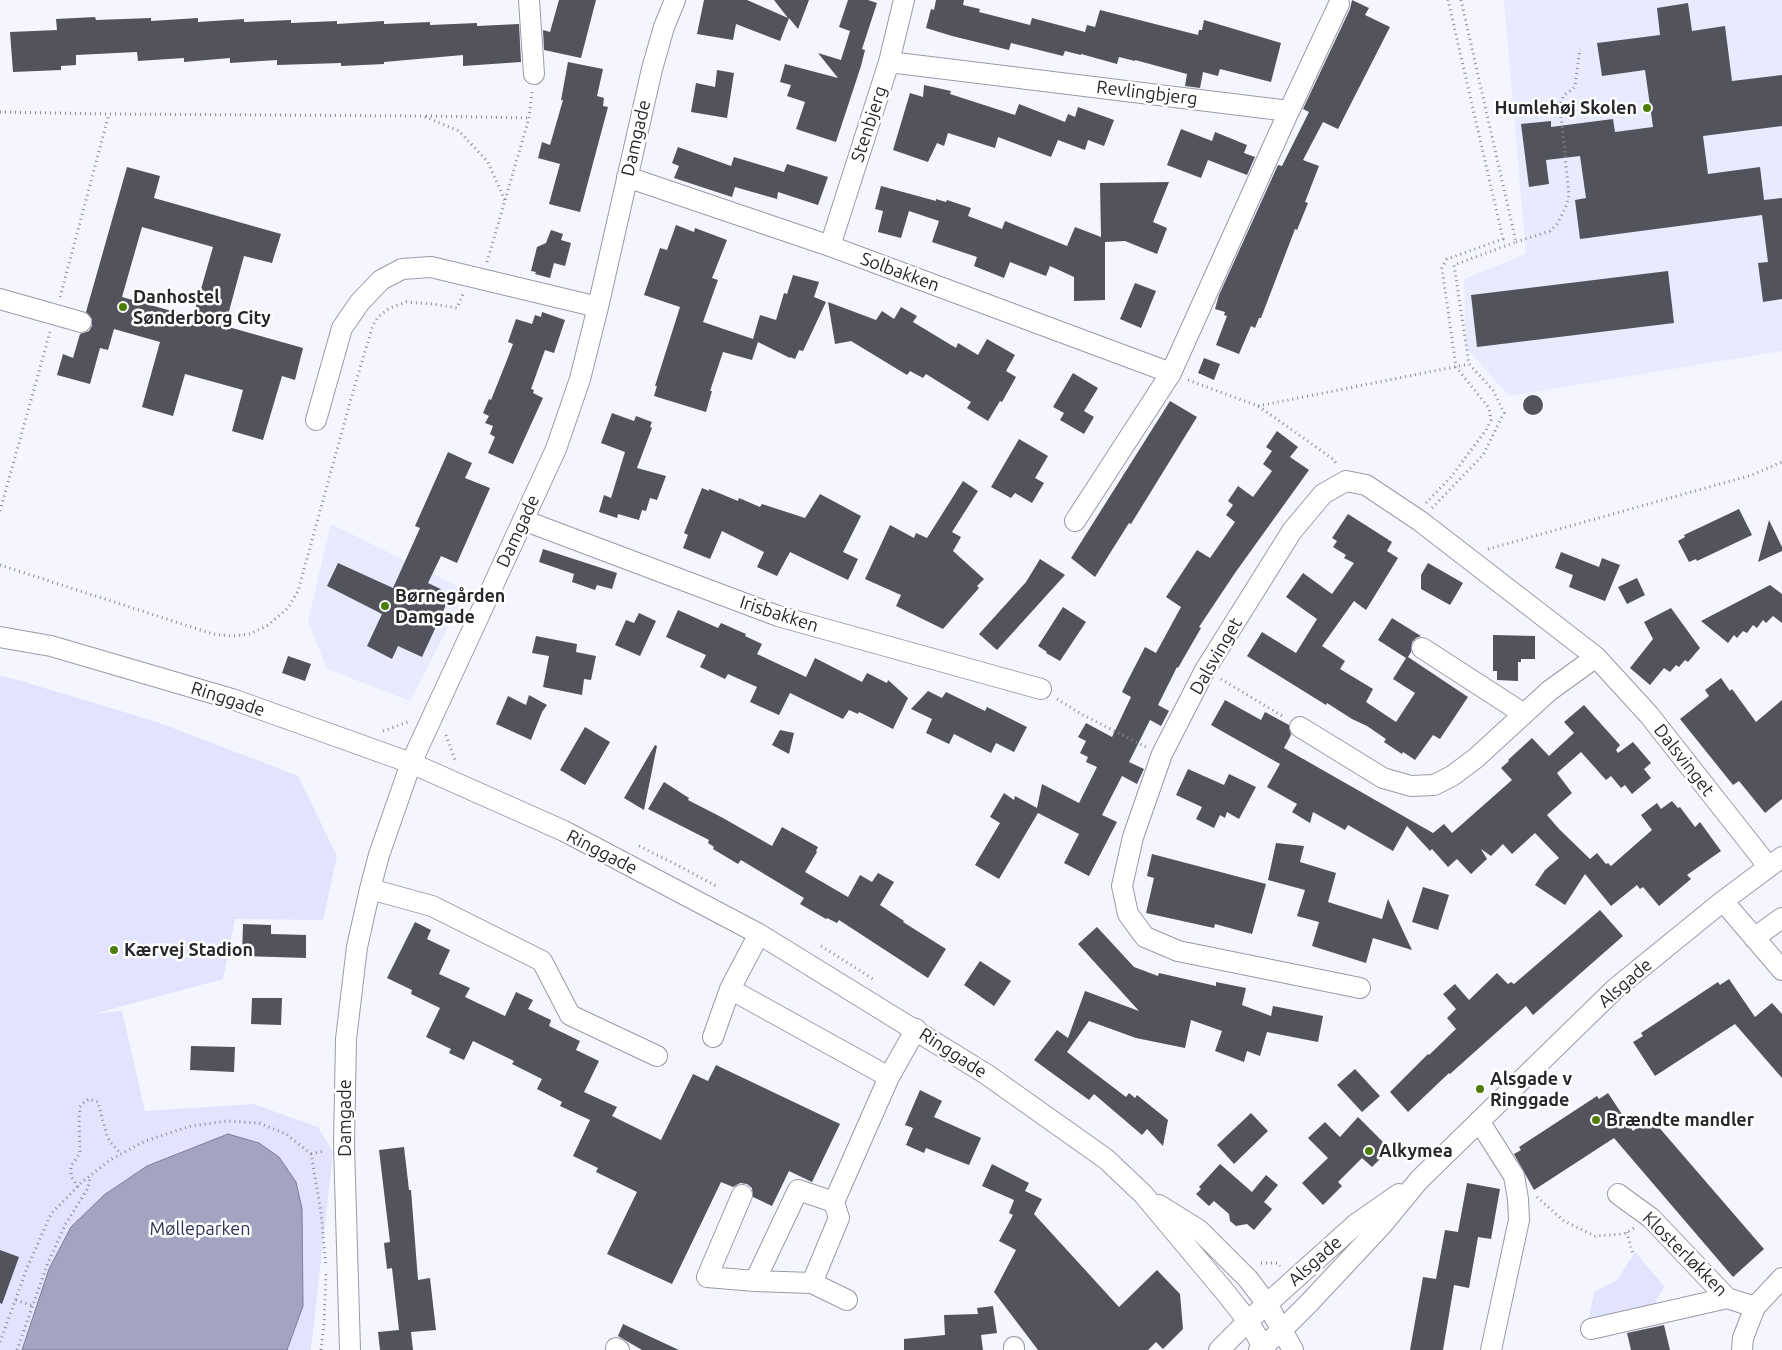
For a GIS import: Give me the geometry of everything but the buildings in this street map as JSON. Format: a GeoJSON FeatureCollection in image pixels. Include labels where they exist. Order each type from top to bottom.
{"type":"FeatureCollection","features":[{"type":"Feature","properties":{"kind":"street"},"geometry":{"type":"LineString","coordinates":[[529,0],[534,74]]}},
{"type":"Feature","properties":{"kind":"street","name":"Damgade"},"geometry":{"type":"LineString","coordinates":[[350,1350],[344,1145],[346,1039],[357,947],[370,889],[379,855],[411,763],[556,449],[580,379],[652,69],[674,0]]}},
{"type":"Feature","properties":{"kind":"street","name":"Stenbjerg"},"geometry":{"type":"LineString","coordinates":[[830,246],[888,62],[904,0]]}},
{"type":"Feature","properties":{"kind":"street"},"geometry":{"type":"LineString","coordinates":[[1075,521],[1171,373],[1289,110],[1339,4]]}},
{"type":"Feature","properties":{"kind":"street","name":"Revlingbjerg"},"geometry":{"type":"LineString","coordinates":[[888,62],[1289,110]]}},
{"type":"Feature","properties":{"kind":"street","name":"Solbakken"},"geometry":{"type":"LineString","coordinates":[[627,177],[830,246],[1171,373]]}},
{"type":"Feature","properties":{"kind":"street"},"geometry":{"type":"LineString","coordinates":[[316,420],[342,328],[360,302],[380,280],[402,269],[431,267],[598,307]]}},
{"type":"Feature","properties":{"kind":"street"},"geometry":{"type":"LineString","coordinates":[[0,299],[80,322]]}},
{"type":"Feature","properties":{"kind":"street","name":"Dalsvinget"},"geometry":{"type":"LineString","coordinates":[[1360,988],[1178,951],[1145,937],[1128,914],[1122,886],[1133,837],[1162,754],[1205,670],[1292,531],[1323,494],[1346,481],[1366,486],[1417,518],[1596,657],[1649,715],[1775,861]]}},
{"type":"Feature","properties":{"kind":"street","name":"Irisbakken"},"geometry":{"type":"LineString","coordinates":[[524,520],[778,616],[1042,689]]}},
{"type":"Feature","properties":{"kind":"street","name":"Ringgade"},"geometry":{"type":"LineString","coordinates":[[0,637],[50,646],[232,699],[411,763],[564,831],[759,934],[916,1029],[986,1074],[1106,1159],[1143,1194],[1248,1321],[1262,1349]]}},
{"type":"Feature","properties":{"kind":"street"},"geometry":{"type":"LineString","coordinates":[[1422,648],[1524,714]]}},
{"type":"Feature","properties":{"kind":"street"},"geometry":{"type":"LineString","coordinates":[[1300,727],[1383,778],[1411,786],[1434,785],[1452,776],[1476,758],[1549,692],[1596,657]]}},
{"type":"Feature","properties":{"kind":"street","name":"Alsgade"},"geometry":{"type":"LineString","coordinates":[[1262,1349],[1382,1225],[1419,1180],[1616,988],[1722,901],[1775,861]]}},
{"type":"Feature","properties":{"kind":"street"},"geometry":{"type":"LineString","coordinates":[[370,889],[432,906],[542,961],[570,1014],[657,1056]]}},
{"type":"Feature","properties":{"kind":"street"},"geometry":{"type":"LineString","coordinates":[[1722,901],[1782,970]]}},
{"type":"Feature","properties":{"kind":"street"},"geometry":{"type":"LineString","coordinates":[[1754,938],[1782,918]]}},
{"type":"Feature","properties":{"kind":"street"},"geometry":{"type":"LineString","coordinates":[[713,1037],[730,990],[759,934]]}},
{"type":"Feature","properties":{"kind":"street"},"geometry":{"type":"LineString","coordinates":[[730,990],[890,1077]]}},
{"type":"Feature","properties":{"kind":"street"},"geometry":{"type":"LineString","coordinates":[[812,1283],[839,1218],[834,1202],[890,1077],[916,1029]]}},
{"type":"Feature","properties":{"kind":"street"},"geometry":{"type":"LineString","coordinates":[[1479,1121],[1514,1176],[1518,1199],[1519,1220],[1491,1350]]}},
{"type":"Feature","properties":{"kind":"street","name":"Alsgade"},"geometry":{"type":"LineString","coordinates":[[1219,1350],[1248,1321],[1356,1224],[1419,1180]]}},
{"type":"Feature","properties":{"kind":"street"},"geometry":{"type":"LineString","coordinates":[[755,1282],[798,1190],[834,1202]]}},
{"type":"Feature","properties":{"kind":"street","name":"Ringgade"},"geometry":{"type":"LineString","coordinates":[[1143,1194],[1199,1230],[1248,1279],[1267,1304],[1293,1350]]}},
{"type":"Feature","properties":{"kind":"street","name":"Klosterløkken"},"geometry":{"type":"LineString","coordinates":[[1618,1194],[1651,1218],[1727,1298],[1755,1307]]}},
{"type":"Feature","properties":{"kind":"street"},"geometry":{"type":"LineString","coordinates":[[742,1195],[707,1277],[755,1282],[812,1283],[847,1300]]}},
{"type":"Feature","properties":{"kind":"street"},"geometry":{"type":"LineString","coordinates":[[1742,1350],[1743,1338],[1755,1307],[1782,1278]]}},
{"type":"Feature","properties":{"kind":"street"},"geometry":{"type":"LineString","coordinates":[[1591,1329],[1727,1298]]}},
{"type":"Feature","properties":{"kind":"path"},"geometry":{"type":"LineString","coordinates":[[1417,518],[1451,477],[1486,430],[1491,420],[1489,408],[1456,367],[1442,268],[1447,259],[1503,239],[1448,0]]}},
{"type":"Feature","properties":{"kind":"path"},"geometry":{"type":"LineString","coordinates":[[1461,0],[1516,242]]}},
{"type":"Feature","properties":{"kind":"path"},"geometry":{"type":"LineString","coordinates":[[1417,518],[1483,455],[1504,413],[1494,390],[1469,364],[1454,265],[1550,231],[1557,224],[1569,196],[1560,105],[1564,95],[1573,90],[1580,49]]}},
{"type":"Feature","properties":{"kind":"path"},"geometry":{"type":"LineString","coordinates":[[0,565],[213,634],[232,636],[250,634],[268,625],[288,608],[298,591],[373,325],[378,317],[390,308],[406,302],[457,308],[467,285],[482,279],[529,118],[534,74]]}},
{"type":"Feature","properties":{"kind":"path"},"geometry":{"type":"LineString","coordinates":[[0,112],[529,118]]}},
{"type":"Feature","properties":{"kind":"path"},"geometry":{"type":"LineString","coordinates":[[423,116],[459,131],[488,162],[505,203]]}},
{"type":"Feature","properties":{"kind":"path"},"geometry":{"type":"LineString","coordinates":[[1258,406],[1469,364]]}},
{"type":"Feature","properties":{"kind":"path"},"geometry":{"type":"LineString","coordinates":[[1171,373],[1258,406],[1333,459],[1346,481]]}},
{"type":"Feature","properties":{"kind":"path"},"geometry":{"type":"LineString","coordinates":[[1466,556],[1752,475],[1782,462]]}},
{"type":"Feature","properties":{"kind":"path"},"geometry":{"type":"LineString","coordinates":[[1205,670],[1300,727]]}},
{"type":"Feature","properties":{"kind":"path"},"geometry":{"type":"LineString","coordinates":[[1042,689],[1083,715],[1162,754]]}},
{"type":"Feature","properties":{"kind":"path"},"geometry":{"type":"LineString","coordinates":[[78,1187],[71,1176],[71,1166],[80,1153],[79,1119],[80,1107],[83,1102],[89,1099],[98,1102],[107,1136],[121,1154]]}},
{"type":"Feature","properties":{"kind":"path"},"geometry":{"type":"LineString","coordinates":[[0,1342],[27,1268],[52,1214],[78,1187],[110,1160],[145,1141],[191,1126],[227,1121],[259,1123],[277,1130],[286,1134],[311,1154],[321,1212],[326,1269],[321,1350]]}},
{"type":"Feature","properties":{"kind":"path"},"geometry":{"type":"LineString","coordinates":[[1514,1176],[1564,1221],[1595,1236],[1624,1234],[1651,1218]]}},
{"type":"Feature","properties":{"kind":"path"},"geometry":{"type":"LineString","coordinates":[[17,1350],[47,1265],[65,1225],[88,1188],[90,1177]]}},
{"type":"Feature","properties":{"kind":"path"},"geometry":{"type":"LineString","coordinates":[[1627,1232],[1633,1255]]}},
{"type":"Feature","properties":{"kind":"path"},"geometry":{"type":"LineString","coordinates":[[16,1300],[33,1306]]}},
{"type":"Feature","properties":{"kind":"shaded area","name":"Humlehøj Skolen"},"geometry":{"type":"Polygon","coordinates":[[[1504,0],[1782,0],[1782,351],[1509,396],[1466,348],[1464,279],[1526,254],[1504,0]]]}},
{"type":"Feature","properties":{"kind":"shaded area","name":"Børnegården Damgade"},"geometry":{"type":"Polygon","coordinates":[[[331,524],[467,591],[410,701],[327,669],[308,621],[331,524]]]}},
{"type":"Feature","properties":{"kind":"shaded area"},"geometry":{"type":"Polygon","coordinates":[[[228,1134],[259,1143],[279,1157],[296,1182],[302,1209],[303,1306],[287,1350],[22,1350],[49,1269],[71,1227],[104,1195],[147,1166],[228,1134]]]}},
{"type":"Feature","properties":{"kind":"green space","name":"Mølleparken"},"geometry":{"type":"Polygon","coordinates":[[[0,676],[157,722],[298,776],[337,856],[323,920],[235,919],[223,979],[93,1014],[122,1011],[145,1111],[253,1104],[318,1127],[333,1152],[311,1350],[0,1350],[0,676]]]}},
{"type":"Feature","properties":{"kind":"green space"},"geometry":{"type":"Polygon","coordinates":[[[1635,1252],[1664,1286],[1654,1305],[1603,1316],[1601,1322],[1589,1319],[1594,1292],[1617,1280],[1635,1252]]]}},
{"type":"Feature","properties":{"kind":"place","name":"Humlehøj Skolen"},"geometry":{"type":"Point","coordinates":[1647,108]}},
{"type":"Feature","properties":{"kind":"place","name":"Danhostel Sønderborg City"},"geometry":{"type":"Point","coordinates":[123,307]}},
{"type":"Feature","properties":{"kind":"place","name":"Børnegården Damgade"},"geometry":{"type":"Point","coordinates":[385,606]}},
{"type":"Feature","properties":{"kind":"place","name":"Kærvej Stadion"},"geometry":{"type":"Point","coordinates":[114,950]}},
{"type":"Feature","properties":{"kind":"place","name":"Alsgade v Ringgade"},"geometry":{"type":"Point","coordinates":[1480,1089]}},
{"type":"Feature","properties":{"kind":"place","name":"Brændte mandler"},"geometry":{"type":"Point","coordinates":[1596,1120]}},
{"type":"Feature","properties":{"kind":"place","name":"Alkymea"},"geometry":{"type":"Point","coordinates":[1369,1151]}}]}
